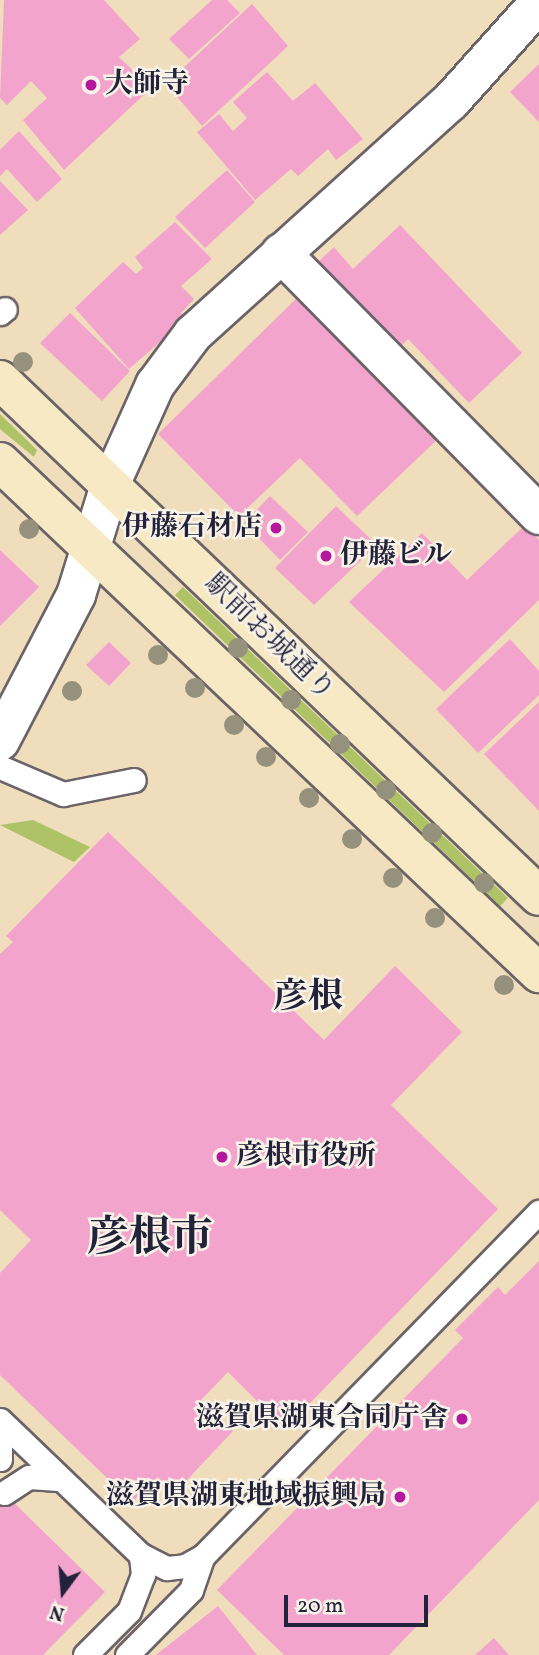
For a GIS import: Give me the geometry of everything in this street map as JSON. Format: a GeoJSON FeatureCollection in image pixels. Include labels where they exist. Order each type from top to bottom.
{"type":"FeatureCollection","features":[{"type":"Feature","properties":{"kind":"main road","name":"駅前お城通り"},"geometry":{"type":"LineString","coordinates":[[0,380],[539,896]]}},
{"type":"Feature","properties":{"kind":"main road","name":"駅前お城通り"},"geometry":{"type":"LineString","coordinates":[[0,462],[539,973]]}},
{"type":"Feature","properties":{"kind":"street"},"geometry":{"type":"LineString","coordinates":[[0,741],[76,595],[110,485],[155,384],[193,334],[281,253],[413,144],[443,92],[539,3]]}},
{"type":"Feature","properties":{"kind":"street"},"geometry":{"type":"LineString","coordinates":[[281,253],[534,503]]}},
{"type":"Feature","properties":{"kind":"lane"},"geometry":{"type":"LineString","coordinates":[[0,767],[63,794],[134,780]]}},
{"type":"Feature","properties":{"kind":"lane"},"geometry":{"type":"LineString","coordinates":[[127,1655],[191,1590],[203,1556],[539,1212]]}},
{"type":"Feature","properties":{"kind":"lane"},"geometry":{"type":"LineString","coordinates":[[0,1421],[141,1555],[167,1568],[203,1556]]}},
{"type":"Feature","properties":{"kind":"lane"},"geometry":{"type":"LineString","coordinates":[[0,1421],[0,1459]]}},
{"type":"Feature","properties":{"kind":"lane"},"geometry":{"type":"LineString","coordinates":[[4,1493],[29,1477],[61,1479]]}},
{"type":"Feature","properties":{"kind":"lane"},"geometry":{"type":"LineString","coordinates":[[85,1655],[129,1611],[143,1575],[141,1555]]}},
{"type":"Feature","properties":{"kind":"green space"},"geometry":{"type":"Polygon","coordinates":[[[0,414],[37,450],[34,457],[0,429],[0,414]]]}},
{"type":"Feature","properties":{"kind":"green space"},"geometry":{"type":"Polygon","coordinates":[[[183,587],[508,898],[500,906],[175,595],[183,587]]]}},
{"type":"Feature","properties":{"kind":"green space"},"geometry":{"type":"Polygon","coordinates":[[[33,820],[90,847],[74,862],[0,825],[33,820]]]}},
{"type":"Feature","properties":{"kind":"building","name":"大師寺"},"geometry":{"type":"Polygon","coordinates":[[[4,0],[104,0],[140,39],[119,57],[151,88],[64,170],[23,120],[47,98],[31,81],[7,105],[0,98],[4,0]]]}},
{"type":"Feature","properties":{"kind":"building"},"geometry":{"type":"Polygon","coordinates":[[[212,0],[227,0],[240,13],[189,59],[169,39],[212,0]]]}},
{"type":"Feature","properties":{"kind":"building"},"geometry":{"type":"Polygon","coordinates":[[[252,4],[288,46],[202,126],[166,84],[252,4]]]}},
{"type":"Feature","properties":{"kind":"building"},"geometry":{"type":"Polygon","coordinates":[[[539,64],[539,122],[510,92],[539,64]]]}},
{"type":"Feature","properties":{"kind":"building"},"geometry":{"type":"Polygon","coordinates":[[[267,72],[293,101],[315,83],[363,139],[336,160],[328,149],[298,176],[291,169],[255,200],[197,132],[219,114],[233,131],[247,118],[233,102],[267,72]]]}},
{"type":"Feature","properties":{"kind":"building"},"geometry":{"type":"Polygon","coordinates":[[[19,131],[62,179],[37,202],[7,169],[0,176],[0,150],[19,131]]]}},
{"type":"Feature","properties":{"kind":"building"},"geometry":{"type":"Polygon","coordinates":[[[227,170],[255,202],[205,248],[175,217],[227,170]]]}},
{"type":"Feature","properties":{"kind":"building"},"geometry":{"type":"Polygon","coordinates":[[[0,181],[28,210],[0,235],[0,181]]]}},
{"type":"Feature","properties":{"kind":"building"},"geometry":{"type":"Polygon","coordinates":[[[175,222],[212,259],[181,286],[194,299],[181,313],[186,319],[129,369],[75,308],[123,262],[136,274],[143,268],[135,257],[175,222]]]}},
{"type":"Feature","properties":{"kind":"building"},"geometry":{"type":"Polygon","coordinates":[[[400,225],[522,353],[469,403],[408,339],[396,351],[315,265],[334,247],[353,269],[400,225]]]}},
{"type":"Feature","properties":{"kind":"building"},"geometry":{"type":"Polygon","coordinates":[[[303,292],[441,436],[357,516],[300,458],[239,516],[158,434],[303,292]]]}},
{"type":"Feature","properties":{"kind":"building"},"geometry":{"type":"Polygon","coordinates":[[[70,313],[130,371],[102,401],[40,343],[70,313]]]}},
{"type":"Feature","properties":{"kind":"building","name":"伊藤石材店"},"geometry":{"type":"Polygon","coordinates":[[[270,496],[308,532],[280,560],[244,523],[270,496]]]}},
{"type":"Feature","properties":{"kind":"building","name":"伊藤ビル"},"geometry":{"type":"Polygon","coordinates":[[[336,506],[377,545],[314,605],[275,568],[336,506]]]}},
{"type":"Feature","properties":{"kind":"building"},"geometry":{"type":"Polygon","coordinates":[[[525,525],[539,540],[539,600],[444,692],[349,602],[422,533],[467,580],[525,525]]]}},
{"type":"Feature","properties":{"kind":"building"},"geometry":{"type":"Polygon","coordinates":[[[0,550],[39,587],[0,626],[0,550]]]}},
{"type":"Feature","properties":{"kind":"building"},"geometry":{"type":"Polygon","coordinates":[[[510,639],[539,671],[539,695],[478,753],[436,709],[510,639]]]}},
{"type":"Feature","properties":{"kind":"building"},"geometry":{"type":"Polygon","coordinates":[[[109,642],[131,663],[109,686],[86,665],[109,642]]]}},
{"type":"Feature","properties":{"kind":"building"},"geometry":{"type":"Polygon","coordinates":[[[539,702],[539,811],[484,754],[539,702]]]}},
{"type":"Feature","properties":{"kind":"building","name":"彦根市役所"},"geometry":{"type":"Polygon","coordinates":[[[108,832],[324,1040],[395,966],[462,1032],[391,1105],[498,1209],[285,1429],[228,1372],[201,1400],[233,1431],[171,1497],[154,1480],[132,1502],[0,1375],[0,1273],[31,1240],[0,1210],[0,954],[13,942],[6,936],[108,832]]]}},
{"type":"Feature","properties":{"kind":"building","name":"滋賀県湖東合同庁舎"},"geometry":{"type":"Polygon","coordinates":[[[539,1261],[539,1500],[389,1655],[284,1655],[217,1590],[463,1338],[455,1330],[498,1287],[505,1295],[539,1261]]]}},
{"type":"Feature","properties":{"kind":"building"},"geometry":{"type":"Polygon","coordinates":[[[0,1489],[105,1592],[43,1655],[0,1655],[0,1489]]]}},
{"type":"Feature","properties":{"kind":"building"},"geometry":{"type":"Polygon","coordinates":[[[218,1606],[257,1655],[156,1655],[218,1606]]]}},
{"type":"Feature","properties":{"kind":"building"},"geometry":{"type":"Polygon","coordinates":[[[494,1638],[509,1655],[475,1655],[494,1638]]]}},
{"type":"Feature","properties":{"kind":"place","name":"大師寺"},"geometry":{"type":"Point","coordinates":[91,85]}},
{"type":"Feature","properties":{"kind":"place","name":"伊藤石材店"},"geometry":{"type":"Point","coordinates":[276,528]}},
{"type":"Feature","properties":{"kind":"place","name":"伊藤ビル"},"geometry":{"type":"Point","coordinates":[326,556]}},
{"type":"Feature","properties":{"kind":"place","name":"彦根市役所"},"geometry":{"type":"Point","coordinates":[222,1157]}},
{"type":"Feature","properties":{"kind":"place","name":"滋賀県湖東合同庁舎"},"geometry":{"type":"Point","coordinates":[462,1419]}},
{"type":"Feature","properties":{"kind":"place","name":"滋賀県湖東地域振興局"},"geometry":{"type":"Point","coordinates":[400,1497]}},
{"type":"Feature","properties":{"kind":"district","name":"彦根"},"geometry":{"type":"Point","coordinates":[308,998]}},
{"type":"Feature","properties":{"kind":"district","name":"彦根市"},"geometry":{"type":"Point","coordinates":[150,1240]}}]}
